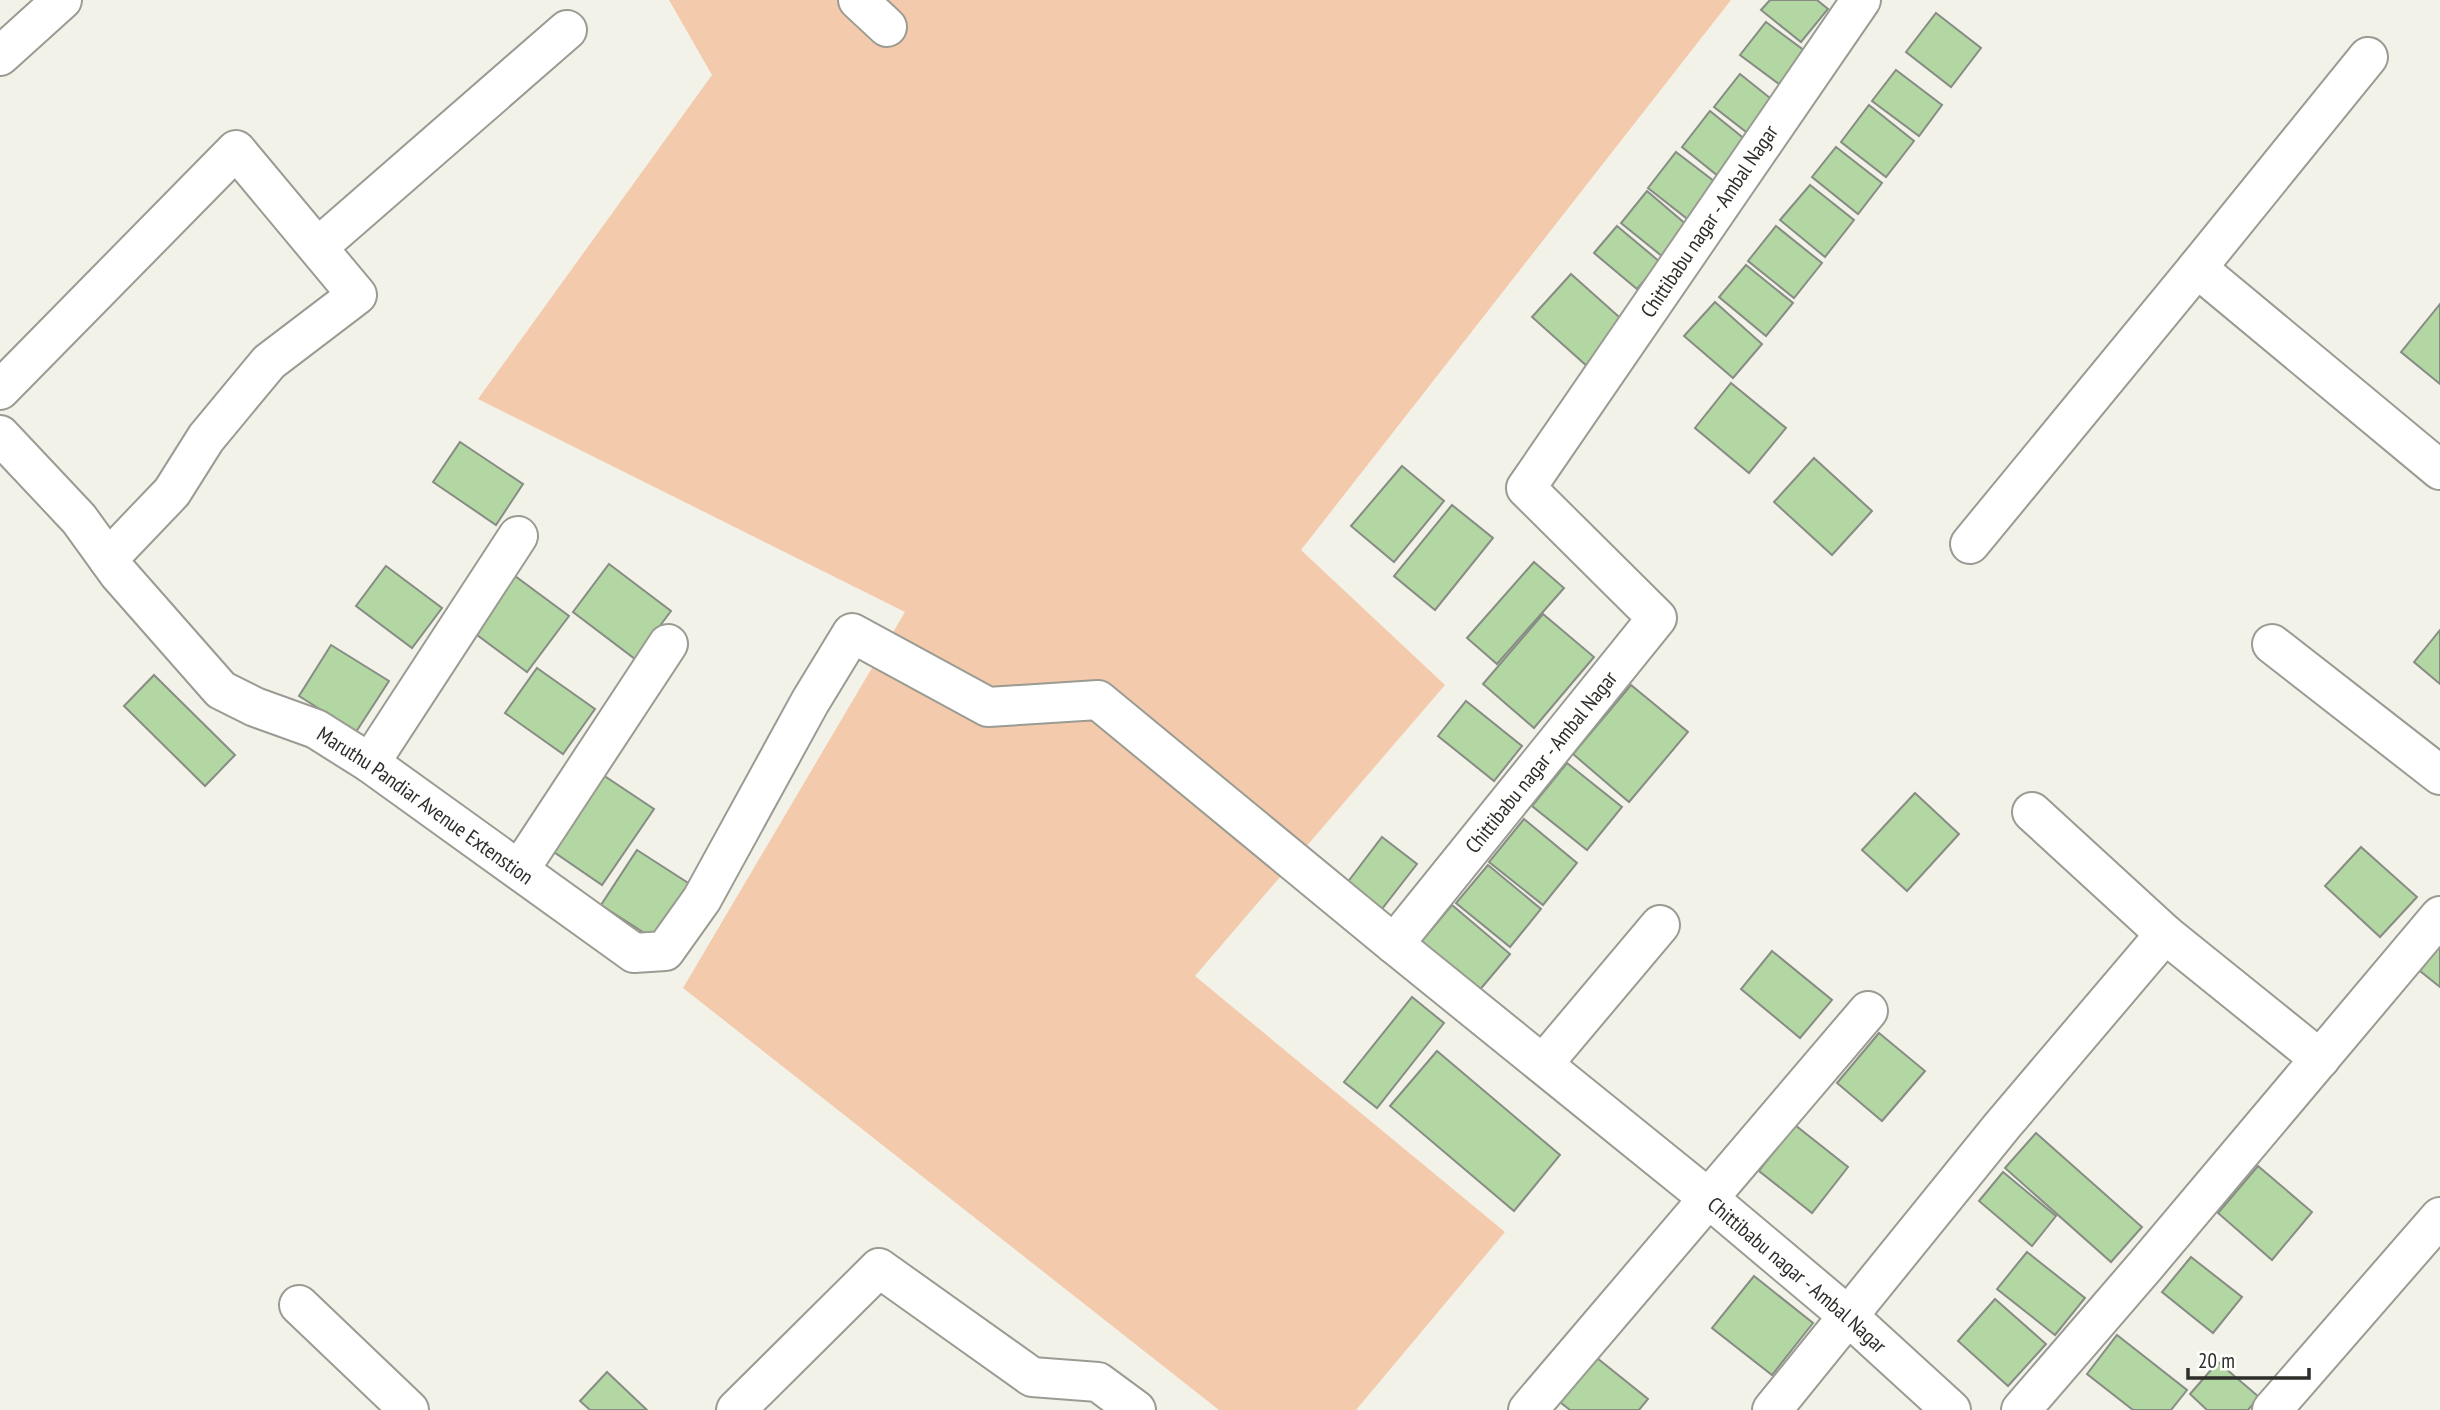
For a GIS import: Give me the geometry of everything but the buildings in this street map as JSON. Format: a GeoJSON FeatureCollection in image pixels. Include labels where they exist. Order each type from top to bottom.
{"type":"FeatureCollection","features":[{"type":"Feature","properties":{"kind":"street"},"geometry":{"type":"LineString","coordinates":[[0,56],[62,0]]}},
{"type":"Feature","properties":{"kind":"street"},"geometry":{"type":"LineString","coordinates":[[858,0],[887,27]]}},
{"type":"Feature","properties":{"kind":"street","name":"Chittibabu nagar - Ambal Nagar"},"geometry":{"type":"LineString","coordinates":[[1861,0],[1526,488],[1657,618],[1394,944],[1708,1198],[1847,1315],[1951,1410]]}},
{"type":"Feature","properties":{"kind":"street"},"geometry":{"type":"LineString","coordinates":[[317,247],[567,30]]}},
{"type":"Feature","properties":{"kind":"street"},"geometry":{"type":"LineString","coordinates":[[1970,544],[2368,57]]}},
{"type":"Feature","properties":{"kind":"street"},"geometry":{"type":"LineString","coordinates":[[0,390],[236,150],[357,295],[269,362],[206,438],[172,492],[108,559]]}},
{"type":"Feature","properties":{"kind":"street"},"geometry":{"type":"LineString","coordinates":[[2197,268],[2440,470]]}},
{"type":"Feature","properties":{"kind":"street","name":"Maruthu Pandiar Avenue Extenstion"},"geometry":{"type":"LineString","coordinates":[[0,435],[79,519],[108,559],[221,690],[255,707],[316,729],[520,869],[634,953],[665,951],[702,899],[810,702],[852,633],[988,707],[1098,700],[1394,944]]}},
{"type":"Feature","properties":{"kind":"street"},"geometry":{"type":"LineString","coordinates":[[370,764],[518,536]]}},
{"type":"Feature","properties":{"kind":"street"},"geometry":{"type":"LineString","coordinates":[[520,869],[668,644]]}},
{"type":"Feature","properties":{"kind":"street"},"geometry":{"type":"LineString","coordinates":[[2272,644],[2440,775]]}},
{"type":"Feature","properties":{"kind":"street"},"geometry":{"type":"LineString","coordinates":[[2032,812],[2165,934],[2319,1059]]}},
{"type":"Feature","properties":{"kind":"street"},"geometry":{"type":"LineString","coordinates":[[2021,1410],[2440,916]]}},
{"type":"Feature","properties":{"kind":"street"},"geometry":{"type":"LineString","coordinates":[[1542,1065],[1660,925]]}},
{"type":"Feature","properties":{"kind":"street"},"geometry":{"type":"LineString","coordinates":[[1772,1410],[2001,1126],[2165,934]]}},
{"type":"Feature","properties":{"kind":"street"},"geometry":{"type":"LineString","coordinates":[[1528,1410],[1868,1011]]}},
{"type":"Feature","properties":{"kind":"street"},"geometry":{"type":"LineString","coordinates":[[2272,1410],[2440,1217]]}},
{"type":"Feature","properties":{"kind":"street"},"geometry":{"type":"LineString","coordinates":[[736,1410],[879,1268],[1032,1377],[1136,1410]]}},
{"type":"Feature","properties":{"kind":"street"},"geometry":{"type":"LineString","coordinates":[[299,1305],[409,1410]]}},
{"type":"Feature","properties":{"kind":"shaded area"},"geometry":{"type":"Polygon","coordinates":[[[669,0],[1731,0],[1301,550],[1445,685],[1195,976],[1505,1232],[1356,1410],[1219,1410],[683,988],[905,612],[478,399],[712,75],[669,0]]]}}]}
